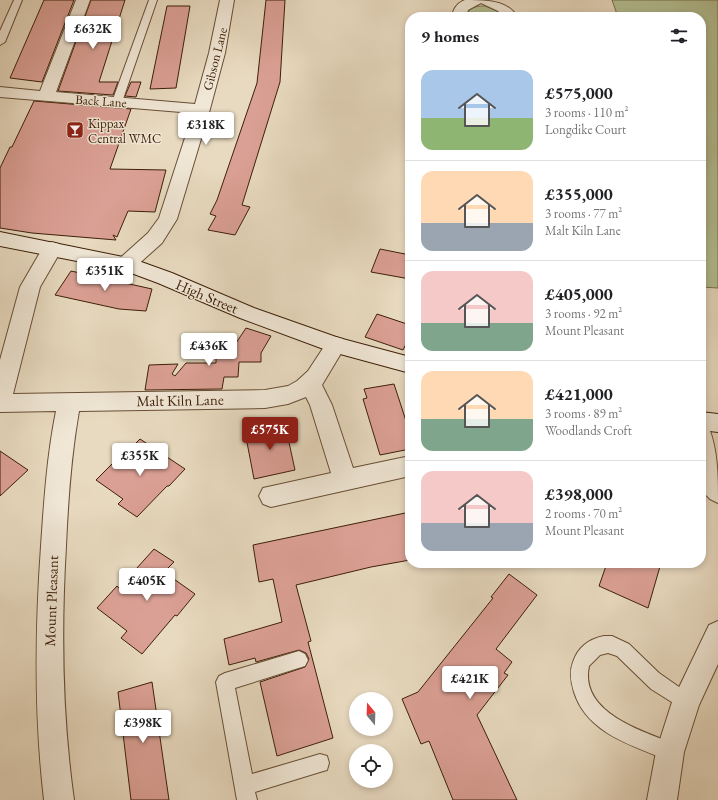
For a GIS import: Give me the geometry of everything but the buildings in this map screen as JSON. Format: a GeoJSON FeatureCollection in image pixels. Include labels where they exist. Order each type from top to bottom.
{"type":"FeatureCollection","features":[{"type":"Feature","properties":{"kind":"street"},"geometry":{"type":"LineString","coordinates":[[46,97],[83,0]]}},
{"type":"Feature","properties":{"kind":"street","name":"Gibson Lane"},"geometry":{"type":"LineString","coordinates":[[126,264],[155,238],[168,219],[202,109],[217,53],[227,0]]}},
{"type":"Feature","properties":{"kind":"street"},"geometry":{"type":"LineString","coordinates":[[460,12],[463,6],[477,0]]}},
{"type":"Feature","properties":{"kind":"street"},"geometry":{"type":"LineString","coordinates":[[486,0],[502,7],[508,12]]}},
{"type":"Feature","properties":{"kind":"street","name":"Back Lane"},"geometry":{"type":"LineString","coordinates":[[0,92],[202,109]]}},
{"type":"Feature","properties":{"kind":"street","name":"High Street"},"geometry":{"type":"LineString","coordinates":[[0,239],[126,264],[165,278],[247,313],[336,345],[405,364]]}},
{"type":"Feature","properties":{"kind":"street"},"geometry":{"type":"LineString","coordinates":[[0,400],[30,287],[52,249]]}},
{"type":"Feature","properties":{"kind":"street","name":"Malt Kiln Lane"},"geometry":{"type":"LineString","coordinates":[[0,403],[264,399],[281,397],[297,392],[310,384],[336,345]]}},
{"type":"Feature","properties":{"kind":"street"},"geometry":{"type":"LineString","coordinates":[[310,384],[321,405],[345,480]]}},
{"type":"Feature","properties":{"kind":"street","name":"Mount Pleasant"},"geometry":{"type":"LineString","coordinates":[[59,800],[54,766],[48,684],[49,602],[59,460],[69,403]]}},
{"type":"Feature","properties":{"kind":"street"},"geometry":{"type":"LineString","coordinates":[[706,422],[718,423]]}},
{"type":"Feature","properties":{"kind":"street"},"geometry":{"type":"LineString","coordinates":[[706,464],[709,482],[718,492]]}},
{"type":"Feature","properties":{"kind":"street"},"geometry":{"type":"LineString","coordinates":[[271,496],[405,467]]}},
{"type":"Feature","properties":{"kind":"street"},"geometry":{"type":"LineString","coordinates":[[662,800],[670,752],[686,702],[718,634]]}},
{"type":"Feature","properties":{"kind":"lane"},"geometry":{"type":"LineString","coordinates":[[0,42],[18,0]]}},
{"type":"Feature","properties":{"kind":"lane"},"geometry":{"type":"LineString","coordinates":[[117,102],[153,0]]}},
{"type":"Feature","properties":{"kind":"lane"},"geometry":{"type":"LineString","coordinates":[[670,752],[604,722],[590,709],[581,692],[578,675],[583,658],[589,651],[598,646],[611,645],[622,649],[647,675],[664,689],[686,702]]}},
{"type":"Feature","properties":{"kind":"lane"},"geometry":{"type":"LineString","coordinates":[[299,660],[225,682],[246,793],[320,763]]}},
{"type":"Feature","properties":{"kind":"green space"},"geometry":{"type":"Polygon","coordinates":[[[612,0],[718,0],[718,288],[706,287],[706,12],[616,12],[612,0]]]}},
{"type":"Feature","properties":{"kind":"green space"},"geometry":{"type":"Polygon","coordinates":[[[485,6],[498,12],[468,12],[476,7],[485,6]]]}},
{"type":"Feature","properties":{"kind":"place","name":"Kippax Central WMC"},"geometry":{"type":"Point","coordinates":[75,130]}}]}
